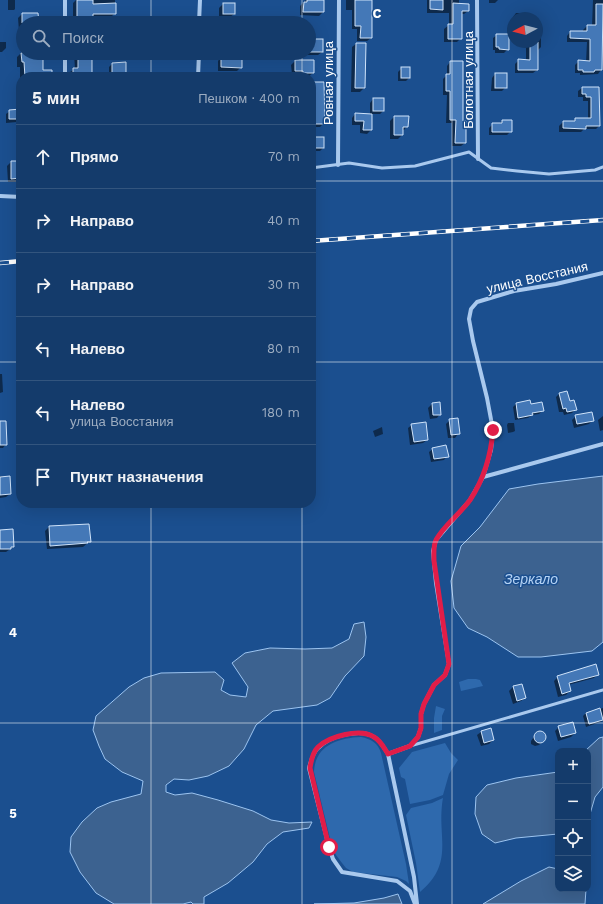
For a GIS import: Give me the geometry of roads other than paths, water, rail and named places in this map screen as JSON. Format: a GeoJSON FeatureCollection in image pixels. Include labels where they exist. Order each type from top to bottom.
{"type":"FeatureCollection","features":[{"type":"Feature","properties":{"kind":"street"},"geometry":{"type":"LineString","coordinates":[[64,0],[65,16]]}},
{"type":"Feature","properties":{"kind":"street"},"geometry":{"type":"LineString","coordinates":[[200,0],[200,16]]}},
{"type":"Feature","properties":{"kind":"street","name":"Ровная улица"},"geometry":{"type":"LineString","coordinates":[[338,165],[339,0]]}},
{"type":"Feature","properties":{"kind":"street","name":"Болотная улица"},"geometry":{"type":"LineString","coordinates":[[477,0],[478,159]]}},
{"type":"Feature","properties":{"kind":"street"},"geometry":{"type":"LineString","coordinates":[[65,60],[65,72]]}},
{"type":"Feature","properties":{"kind":"street"},"geometry":{"type":"LineString","coordinates":[[198,72],[199,60]]}},
{"type":"Feature","properties":{"kind":"street"},"geometry":{"type":"LineString","coordinates":[[0,196],[16,197]]}},
{"type":"Feature","properties":{"kind":"street","name":"улица Восстания"},"geometry":{"type":"LineString","coordinates":[[410,746],[418,737],[421,728],[421,714],[424,704],[434,685],[445,675],[449,664],[436,583],[433,550],[436,540],[470,500],[483,477],[491,450],[493,430],[469,319],[471,309],[478,302],[514,291],[556,284],[603,273]]}},
{"type":"Feature","properties":{"kind":"street"},"geometry":{"type":"LineString","coordinates":[[483,477],[603,444]]}},
{"type":"Feature","properties":{"kind":"street"},"geometry":{"type":"LineString","coordinates":[[357,732],[366,733],[379,741],[388,754],[412,869],[416,904],[410,891],[397,881],[342,872],[333,859],[310,768],[312,758],[317,748],[333,738],[357,732]]}},
{"type":"Feature","properties":{"kind":"street"},"geometry":{"type":"LineString","coordinates":[[388,754],[410,746]]}},
{"type":"Feature","properties":{"kind":"lane"},"geometry":{"type":"LineString","coordinates":[[316,167],[349,163],[382,168],[415,166],[469,152],[491,168],[549,174],[590,171],[603,167]]}},
{"type":"Feature","properties":{"kind":"lane"},"geometry":{"type":"LineString","coordinates":[[410,746],[603,690]]}},
{"type":"Feature","properties":{"kind":"water","name":"Зеркало"},"geometry":{"type":"Polygon","coordinates":[[[603,476],[603,642],[592,651],[541,657],[518,657],[487,637],[468,628],[454,608],[451,581],[461,546],[480,527],[509,489],[603,476]]]}},
{"type":"Feature","properties":{"kind":"water"},"geometry":{"type":"Polygon","coordinates":[[[364,622],[366,637],[364,656],[345,676],[330,698],[317,705],[273,711],[256,725],[244,749],[229,766],[208,776],[189,780],[174,779],[166,785],[166,792],[175,795],[192,793],[253,811],[271,820],[289,823],[312,822],[309,828],[283,832],[267,844],[253,862],[228,883],[204,897],[204,904],[193,904],[191,902],[183,904],[114,904],[96,893],[80,872],[70,852],[71,837],[82,822],[97,808],[111,802],[141,794],[143,781],[122,772],[105,759],[93,730],[96,716],[129,687],[144,678],[161,673],[215,672],[224,680],[221,690],[230,695],[246,697],[248,687],[232,663],[245,653],[270,648],[332,648],[349,639],[354,624],[364,622]]]}},
{"type":"Feature","properties":{"kind":"water"},"geometry":{"type":"Polygon","coordinates":[[[603,737],[603,787],[595,797],[591,811],[591,748],[588,748],[599,738],[603,737]]]}},
{"type":"Feature","properties":{"kind":"water"},"geometry":{"type":"Polygon","coordinates":[[[555,772],[555,834],[516,838],[495,843],[482,834],[475,814],[476,797],[487,785],[516,778],[555,772]]]}},
{"type":"Feature","properties":{"kind":"water"},"geometry":{"type":"Polygon","coordinates":[[[549,867],[555,868],[555,892],[586,892],[585,904],[483,904],[521,881],[549,867]]]}},
{"type":"Feature","properties":{"kind":"water"},"geometry":{"type":"Polygon","coordinates":[[[398,894],[402,904],[314,904],[354,903],[398,894]]]}},
{"type":"Feature","properties":{"kind":"railway"},"geometry":{"type":"LineString","coordinates":[[316,241],[603,220]]}},
{"type":"Feature","properties":{"kind":"railway"},"geometry":{"type":"LineString","coordinates":[[0,263],[16,261]]}}]}
